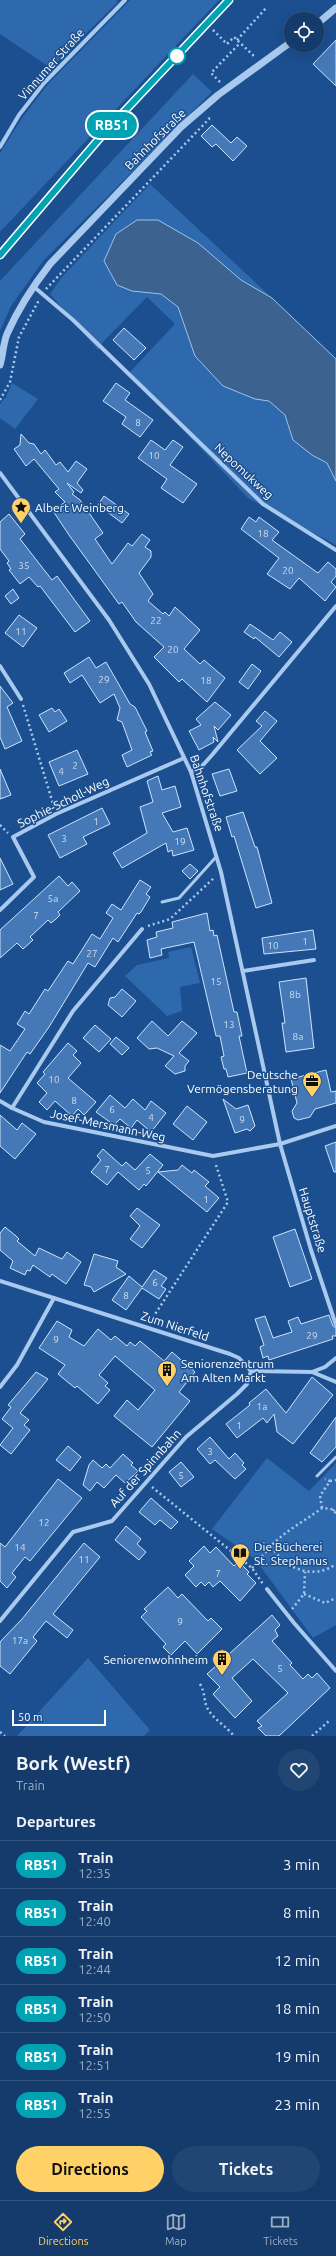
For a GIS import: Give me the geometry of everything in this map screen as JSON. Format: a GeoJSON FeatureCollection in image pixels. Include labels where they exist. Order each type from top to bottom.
{"type":"FeatureCollection","features":[{"type":"Feature","properties":{"kind":"street","name":"Vinnumer Straße"},"geometry":{"type":"LineString","coordinates":[[0,147],[19,115],[44,83],[124,0]]}},
{"type":"Feature","properties":{"kind":"street"},"geometry":{"type":"LineString","coordinates":[[324,18],[336,8]]}},
{"type":"Feature","properties":{"kind":"street","name":"Bahnhofstraße"},"geometry":{"type":"LineString","coordinates":[[0,365],[7,336],[33,286],[50,264],[106,204],[181,128],[227,88],[284,47]]}},
{"type":"Feature","properties":{"kind":"street"},"geometry":{"type":"LineString","coordinates":[[33,286],[42,293]]}},
{"type":"Feature","properties":{"kind":"street","name":"Nepomukweg"},"geometry":{"type":"LineString","coordinates":[[42,293],[263,504],[336,550]]}},
{"type":"Feature","properties":{"kind":"street","name":"Bahnhofstraße"},"geometry":{"type":"LineString","coordinates":[[0,473],[109,620],[150,684],[191,772],[216,857],[243,971],[280,1144]]}},
{"type":"Feature","properties":{"kind":"street"},"geometry":{"type":"LineString","coordinates":[[191,772],[204,765],[336,606]]}},
{"type":"Feature","properties":{"kind":"street"},"geometry":{"type":"LineString","coordinates":[[0,666],[21,698]]}},
{"type":"Feature","properties":{"kind":"street","name":"Sophie-Scholl-Weg"},"geometry":{"type":"LineString","coordinates":[[0,910],[34,877],[13,837],[56,814],[184,758]]}},
{"type":"Feature","properties":{"kind":"street"},"geometry":{"type":"LineString","coordinates":[[12,1108],[73,1011],[142,929]]}},
{"type":"Feature","properties":{"kind":"street"},"geometry":{"type":"LineString","coordinates":[[243,971],[314,960]]}},
{"type":"Feature","properties":{"kind":"street","name":"Josef-Mersmann-Weg"},"geometry":{"type":"LineString","coordinates":[[0,1101],[44,1122],[213,1156],[280,1144],[336,1126]]}},
{"type":"Feature","properties":{"kind":"street","name":"Hauptstraße"},"geometry":{"type":"LineString","coordinates":[[280,1144],[311,1250],[336,1325]]}},
{"type":"Feature","properties":{"kind":"street","name":"Zum Nierfeld"},"geometry":{"type":"LineString","coordinates":[[1,1281],[230,1354],[239,1358],[251,1372]]}},
{"type":"Feature","properties":{"kind":"street"},"geometry":{"type":"LineString","coordinates":[[0,1388],[17,1365],[54,1298]]}},
{"type":"Feature","properties":{"kind":"street"},"geometry":{"type":"LineString","coordinates":[[251,1372],[312,1372],[325,1367],[336,1358]]}},
{"type":"Feature","properties":{"kind":"street","name":"Auf der Spinnbahn"},"geometry":{"type":"LineString","coordinates":[[0,1621],[73,1532],[112,1521],[186,1437],[247,1384],[251,1372]]}},
{"type":"Feature","properties":{"kind":"street"},"geometry":{"type":"LineString","coordinates":[[312,1372],[336,1382]]}},
{"type":"Feature","properties":{"kind":"street"},"geometry":{"type":"LineString","coordinates":[[266,1589],[336,1671]]}},
{"type":"Feature","properties":{"kind":"lane"},"geometry":{"type":"LineString","coordinates":[[162,902],[179,898],[216,857]]}},
{"type":"Feature","properties":{"kind":"lane"},"geometry":{"type":"LineString","coordinates":[[317,1476],[336,1457]]}},
{"type":"Feature","properties":{"kind":"path"},"geometry":{"type":"LineString","coordinates":[[237,40],[267,7]]}},
{"type":"Feature","properties":{"kind":"path"},"geometry":{"type":"LineString","coordinates":[[213,30],[227,44],[234,37],[262,63]]}},
{"type":"Feature","properties":{"kind":"path"},"geometry":{"type":"LineString","coordinates":[[227,88],[212,73],[240,43]]}},
{"type":"Feature","properties":{"kind":"path"},"geometry":{"type":"LineString","coordinates":[[0,400],[10,382],[19,337],[42,293],[209,119],[212,101]]}},
{"type":"Feature","properties":{"kind":"path"},"geometry":{"type":"LineString","coordinates":[[21,698],[56,814]]}},
{"type":"Feature","properties":{"kind":"path"},"geometry":{"type":"LineString","coordinates":[[147,1328],[228,1202],[213,1156]]}},
{"type":"Feature","properties":{"kind":"path"},"geometry":{"type":"LineString","coordinates":[[317,1476],[330,1481],[336,1480]]}},
{"type":"Feature","properties":{"kind":"path"},"geometry":{"type":"LineString","coordinates":[[146,1481],[252,1568],[266,1589]]}},
{"type":"Feature","properties":{"kind":"path"},"geometry":{"type":"LineString","coordinates":[[322,1508],[320,1496],[330,1481]]}},
{"type":"Feature","properties":{"kind":"path"},"geometry":{"type":"LineString","coordinates":[[322,1508],[335,1512],[336,1507]]}},
{"type":"Feature","properties":{"kind":"path"},"geometry":{"type":"LineString","coordinates":[[252,1568],[283,1533],[304,1521],[322,1508]]}},
{"type":"Feature","properties":{"kind":"path"},"geometry":{"type":"LineString","coordinates":[[271,1546],[278,1557],[291,1566],[305,1572],[316,1572],[336,1564]]}},
{"type":"Feature","properties":{"kind":"path"},"geometry":{"type":"LineString","coordinates":[[287,1615],[304,1594],[305,1572]]}},
{"type":"Feature","properties":{"kind":"path"},"geometry":{"type":"LineString","coordinates":[[304,1594],[325,1603],[336,1598]]}},
{"type":"Feature","properties":{"kind":"path"},"geometry":{"type":"LineString","coordinates":[[200,1684],[205,1692],[205,1702],[210,1711],[234,1736]]}},
{"type":"Feature","properties":{"kind":"path"},"geometry":{"type":"LineString","coordinates":[[312,1736],[329,1721]]}},
{"type":"Feature","properties":{"kind":"path"},"geometry":{"type":"LineString","coordinates":[[0,1732],[5,1736]]}},
{"type":"Feature","properties":{"kind":"shaded area"},"geometry":{"type":"Polygon","coordinates":[[[0,0],[116,0],[118,2],[51,68],[0,34],[0,0]]]}},
{"type":"Feature","properties":{"kind":"shaded area"},"geometry":{"type":"Polygon","coordinates":[[[130,0],[219,0],[0,232],[0,153],[22,118],[48,84],[130,0]]]}},
{"type":"Feature","properties":{"kind":"shaded area"},"geometry":{"type":"Polygon","coordinates":[[[193,74],[212,92],[43,261],[11,306],[0,331],[0,281],[193,74]]]}},
{"type":"Feature","properties":{"kind":"shaded area"},"geometry":{"type":"Polygon","coordinates":[[[150,184],[272,298],[241,280],[116,234],[104,261],[117,285],[132,291],[161,294],[178,307],[195,356],[223,386],[255,399],[269,401],[285,415],[293,440],[312,455],[327,463],[336,481],[336,545],[248,498],[129,373],[175,324],[147,297],[103,342],[98,350],[50,294],[62,277],[150,184]]]}},
{"type":"Feature","properties":{"kind":"shaded area"},"geometry":{"type":"Polygon","coordinates":[[[137,220],[158,220],[198,243],[241,280],[272,298],[336,359],[336,481],[327,463],[312,455],[293,440],[285,415],[269,401],[255,399],[223,386],[195,356],[178,307],[161,294],[132,291],[117,285],[104,261],[116,234],[137,220]]]}},
{"type":"Feature","properties":{"kind":"shaded area"},"geometry":{"type":"Polygon","coordinates":[[[12,383],[38,399],[15,429],[0,418],[0,404],[6,397],[12,383]]]}},
{"type":"Feature","properties":{"kind":"shaded area"},"geometry":{"type":"Polygon","coordinates":[[[191,947],[200,983],[180,987],[182,1011],[167,1016],[125,976],[137,965],[169,958],[168,952],[191,947]]]}},
{"type":"Feature","properties":{"kind":"shaded area"},"geometry":{"type":"Polygon","coordinates":[[[267,1458],[309,1491],[336,1463],[336,1625],[313,1638],[255,1559],[212,1529],[267,1458]]]}},
{"type":"Feature","properties":{"kind":"shaded area"},"geometry":{"type":"Polygon","coordinates":[[[88,1658],[150,1730],[144,1736],[17,1736],[88,1658]]]}},
{"type":"Feature","properties":{"kind":"building"},"geometry":{"type":"Polygon","coordinates":[[[336,40],[336,86],[313,64],[336,40]]]}},
{"type":"Feature","properties":{"kind":"building"},"geometry":{"type":"Polygon","coordinates":[[[212,125],[231,143],[237,137],[247,146],[233,161],[216,144],[212,147],[201,136],[212,125]]]}},
{"type":"Feature","properties":{"kind":"building"},"geometry":{"type":"Polygon","coordinates":[[[124,328],[146,348],[134,360],[113,340],[124,328]]]}},
{"type":"Feature","properties":{"kind":"building"},"geometry":{"type":"Polygon","coordinates":[[[116,383],[130,393],[125,400],[153,420],[140,437],[122,424],[126,417],[103,401],[116,383]]]}},
{"type":"Feature","properties":{"kind":"building"},"geometry":{"type":"Polygon","coordinates":[[[21,434],[29,443],[34,444],[41,454],[45,450],[56,465],[60,462],[68,472],[76,461],[87,469],[77,483],[83,490],[81,493],[67,483],[74,492],[72,494],[80,500],[103,533],[95,539],[112,564],[128,543],[132,546],[142,534],[150,540],[145,547],[151,551],[151,557],[139,573],[153,594],[148,601],[163,614],[165,612],[169,616],[175,607],[200,630],[184,649],[200,664],[204,660],[225,678],[207,702],[182,679],[179,682],[154,657],[164,647],[136,622],[122,602],[119,604],[69,535],[53,511],[65,502],[55,492],[59,489],[34,459],[26,466],[14,449],[20,445],[21,434]]]}},
{"type":"Feature","properties":{"kind":"building"},"geometry":{"type":"Polygon","coordinates":[[[151,440],[165,450],[173,440],[183,447],[170,465],[197,484],[183,503],[161,488],[167,479],[138,458],[151,440]]]}},
{"type":"Feature","properties":{"kind":"building"},"geometry":{"type":"Polygon","coordinates":[[[104,496],[129,514],[122,523],[98,505],[104,496]]]}},
{"type":"Feature","properties":{"kind":"building"},"geometry":{"type":"Polygon","coordinates":[[[9,514],[25,534],[20,539],[52,580],[57,576],[90,621],[75,632],[40,586],[38,587],[29,577],[20,584],[9,570],[11,569],[7,563],[9,561],[0,549],[0,522],[9,514]]]}},
{"type":"Feature","properties":{"kind":"building"},"geometry":{"type":"Polygon","coordinates":[[[249,517],[256,522],[259,517],[279,532],[272,540],[318,573],[328,562],[336,569],[336,576],[331,582],[336,587],[325,601],[299,578],[290,589],[267,574],[279,558],[241,529],[249,517]]]}},
{"type":"Feature","properties":{"kind":"building"},"geometry":{"type":"Polygon","coordinates":[[[13,589],[19,598],[11,604],[5,596],[13,589]]]}},
{"type":"Feature","properties":{"kind":"building"},"geometry":{"type":"Polygon","coordinates":[[[19,615],[37,628],[23,647],[5,633],[19,615]]]}},
{"type":"Feature","properties":{"kind":"building"},"geometry":{"type":"Polygon","coordinates":[[[250,624],[273,640],[280,632],[292,642],[279,657],[255,637],[254,639],[244,632],[250,624]]]}},
{"type":"Feature","properties":{"kind":"building"},"geometry":{"type":"Polygon","coordinates":[[[89,657],[96,668],[106,662],[130,704],[135,707],[147,731],[145,732],[153,751],[150,752],[152,755],[127,767],[122,755],[132,750],[122,722],[117,720],[120,708],[114,694],[100,703],[82,675],[70,683],[64,673],[89,657]]]}},
{"type":"Feature","properties":{"kind":"building"},"geometry":{"type":"Polygon","coordinates":[[[252,664],[261,671],[248,689],[239,682],[252,664]]]}},
{"type":"Feature","properties":{"kind":"building"},"geometry":{"type":"Polygon","coordinates":[[[0,686],[13,703],[7,707],[22,741],[5,749],[0,737],[0,686]]]}},
{"type":"Feature","properties":{"kind":"building"},"geometry":{"type":"Polygon","coordinates":[[[215,702],[231,715],[218,730],[214,726],[218,742],[213,737],[214,742],[199,750],[189,731],[201,725],[196,719],[215,702]]]}},
{"type":"Feature","properties":{"kind":"building"},"geometry":{"type":"Polygon","coordinates":[[[52,708],[55,712],[59,709],[67,721],[49,732],[39,715],[52,708]]]}},
{"type":"Feature","properties":{"kind":"building"},"geometry":{"type":"Polygon","coordinates":[[[265,711],[277,721],[260,741],[277,758],[260,774],[237,750],[262,726],[256,721],[265,711]]]}},
{"type":"Feature","properties":{"kind":"building"},"geometry":{"type":"Polygon","coordinates":[[[77,750],[88,774],[59,786],[49,762],[77,750]]]}},
{"type":"Feature","properties":{"kind":"building"},"geometry":{"type":"Polygon","coordinates":[[[0,769],[11,795],[0,799],[0,769]]]}},
{"type":"Feature","properties":{"kind":"building"},"geometry":{"type":"Polygon","coordinates":[[[229,769],[237,791],[220,796],[212,774],[229,769]]]}},
{"type":"Feature","properties":{"kind":"building"},"geometry":{"type":"Polygon","coordinates":[[[158,776],[162,790],[175,786],[181,807],[162,813],[173,832],[187,828],[194,850],[173,856],[172,850],[168,852],[166,843],[122,868],[113,853],[147,833],[140,807],[153,802],[147,781],[158,776]]]}},
{"type":"Feature","properties":{"kind":"building"},"geometry":{"type":"Polygon","coordinates":[[[102,808],[110,824],[83,837],[87,844],[60,858],[48,835],[102,808]]]}},
{"type":"Feature","properties":{"kind":"building"},"geometry":{"type":"Polygon","coordinates":[[[243,812],[255,847],[257,847],[272,903],[256,908],[234,836],[232,837],[226,817],[243,812]]]}},
{"type":"Feature","properties":{"kind":"building"},"geometry":{"type":"Polygon","coordinates":[[[0,858],[13,884],[0,890],[0,858]]]}},
{"type":"Feature","properties":{"kind":"building"},"geometry":{"type":"Polygon","coordinates":[[[190,864],[198,871],[190,879],[182,871],[190,864]]]}},
{"type":"Feature","properties":{"kind":"building"},"geometry":{"type":"Polygon","coordinates":[[[59,876],[68,886],[72,882],[80,891],[58,912],[60,915],[56,919],[51,923],[48,920],[30,937],[33,940],[23,949],[17,943],[0,958],[0,930],[59,876]]]}},
{"type":"Feature","properties":{"kind":"building"},"geometry":{"type":"Polygon","coordinates":[[[140,880],[151,887],[146,894],[150,897],[141,912],[139,914],[137,913],[118,942],[113,938],[95,967],[88,963],[49,1027],[30,1054],[27,1052],[0,1093],[0,1045],[10,1051],[25,1029],[17,1024],[25,1011],[29,1014],[45,989],[48,991],[68,961],[73,964],[92,934],[100,939],[113,918],[106,913],[112,904],[121,910],[140,880]]]}},
{"type":"Feature","properties":{"kind":"building"},"geometry":{"type":"Polygon","coordinates":[[[207,913],[210,931],[213,930],[214,936],[217,935],[234,1012],[237,1012],[242,1036],[239,1036],[247,1073],[228,1077],[221,1057],[224,1056],[220,1036],[216,1036],[194,942],[161,949],[162,955],[150,958],[147,940],[157,937],[156,932],[173,928],[172,922],[207,913]]]}},
{"type":"Feature","properties":{"kind":"building"},"geometry":{"type":"Polygon","coordinates":[[[313,930],[316,949],[264,954],[262,938],[313,930]]]}},
{"type":"Feature","properties":{"kind":"building"},"geometry":{"type":"Polygon","coordinates":[[[306,978],[314,1048],[286,1052],[282,1023],[285,1023],[279,982],[306,978]]]}},
{"type":"Feature","properties":{"kind":"building"},"geometry":{"type":"Polygon","coordinates":[[[122,989],[136,1001],[122,1017],[108,1005],[110,998],[115,997],[122,989]]]}},
{"type":"Feature","properties":{"kind":"building"},"geometry":{"type":"Polygon","coordinates":[[[152,1021],[168,1036],[182,1021],[197,1033],[179,1053],[189,1061],[185,1066],[185,1071],[175,1074],[165,1066],[174,1056],[157,1048],[149,1049],[137,1038],[152,1021]]]}},
{"type":"Feature","properties":{"kind":"building"},"geometry":{"type":"Polygon","coordinates":[[[95,1025],[111,1039],[99,1052],[83,1038],[95,1025]]]}},
{"type":"Feature","properties":{"kind":"building"},"geometry":{"type":"Polygon","coordinates":[[[116,1037],[129,1048],[122,1055],[110,1044],[116,1037]]]}},
{"type":"Feature","properties":{"kind":"building"},"geometry":{"type":"Polygon","coordinates":[[[68,1043],[77,1051],[73,1055],[81,1063],[68,1078],[96,1102],[84,1115],[78,1109],[72,1116],[55,1101],[47,1110],[39,1102],[47,1093],[37,1083],[45,1074],[43,1072],[68,1043]]]}},
{"type":"Feature","properties":{"kind":"building"},"geometry":{"type":"Polygon","coordinates":[[[326,1070],[331,1092],[336,1091],[336,1103],[315,1109],[310,1117],[298,1120],[294,1118],[292,1111],[297,1103],[291,1079],[326,1070]]]}},
{"type":"Feature","properties":{"kind":"building"},"geometry":{"type":"Polygon","coordinates":[[[110,1095],[125,1108],[133,1099],[145,1110],[151,1101],[166,1113],[151,1132],[137,1120],[131,1128],[120,1119],[114,1125],[96,1112],[110,1095]]]}},
{"type":"Feature","properties":{"kind":"building"},"geometry":{"type":"Polygon","coordinates":[[[223,1099],[236,1109],[248,1105],[255,1126],[250,1131],[247,1129],[235,1133],[223,1099]]]}},
{"type":"Feature","properties":{"kind":"building"},"geometry":{"type":"Polygon","coordinates":[[[187,1106],[207,1122],[193,1140],[173,1124],[187,1106]]]}},
{"type":"Feature","properties":{"kind":"building"},"geometry":{"type":"Polygon","coordinates":[[[0,1115],[17,1130],[22,1123],[36,1134],[15,1159],[0,1146],[0,1115]]]}},
{"type":"Feature","properties":{"kind":"building"},"geometry":{"type":"Polygon","coordinates":[[[336,1142],[336,1172],[334,1172],[325,1146],[336,1142]]]}},
{"type":"Feature","properties":{"kind":"building"},"geometry":{"type":"Polygon","coordinates":[[[103,1149],[122,1166],[126,1162],[135,1170],[150,1154],[163,1165],[146,1186],[144,1184],[139,1190],[118,1172],[107,1185],[91,1172],[101,1160],[97,1156],[103,1149]]]}},
{"type":"Feature","properties":{"kind":"building"},"geometry":{"type":"Polygon","coordinates":[[[182,1165],[192,1173],[194,1170],[209,1182],[205,1186],[219,1198],[207,1212],[158,1172],[178,1170],[182,1165]]]}},
{"type":"Feature","properties":{"kind":"building"},"geometry":{"type":"Polygon","coordinates":[[[137,1208],[160,1225],[142,1248],[130,1239],[140,1226],[130,1216],[137,1208]]]}},
{"type":"Feature","properties":{"kind":"building"},"geometry":{"type":"Polygon","coordinates":[[[5,1227],[19,1239],[17,1241],[35,1256],[39,1248],[62,1259],[67,1252],[81,1262],[66,1284],[52,1274],[50,1277],[33,1265],[30,1271],[27,1270],[25,1275],[10,1268],[13,1261],[0,1250],[0,1233],[5,1227]]]}},
{"type":"Feature","properties":{"kind":"building"},"geometry":{"type":"Polygon","coordinates":[[[295,1229],[312,1279],[290,1287],[273,1237],[295,1229]]]}},
{"type":"Feature","properties":{"kind":"building"},"geometry":{"type":"Polygon","coordinates":[[[94,1254],[118,1261],[116,1267],[126,1274],[94,1292],[91,1287],[84,1285],[94,1254]]]}},
{"type":"Feature","properties":{"kind":"building"},"geometry":{"type":"Polygon","coordinates":[[[154,1270],[167,1278],[161,1286],[166,1289],[159,1299],[142,1288],[126,1310],[112,1300],[129,1276],[142,1287],[154,1270]]]}},
{"type":"Feature","properties":{"kind":"building"},"geometry":{"type":"Polygon","coordinates":[[[329,1315],[333,1326],[336,1328],[336,1336],[332,1336],[333,1339],[269,1360],[268,1356],[263,1358],[260,1347],[264,1345],[255,1319],[265,1316],[273,1338],[292,1332],[288,1321],[298,1317],[301,1324],[329,1315]]]}},
{"type":"Feature","properties":{"kind":"building","name":"Seniorenzentrum Am Alten Markt"},"geometry":{"type":"Polygon","coordinates":[[[57,1321],[72,1330],[69,1337],[84,1346],[98,1329],[111,1340],[115,1336],[127,1346],[130,1342],[135,1346],[140,1341],[164,1361],[172,1352],[195,1372],[179,1392],[190,1401],[152,1447],[114,1416],[127,1400],[138,1410],[155,1390],[115,1356],[99,1375],[108,1383],[105,1386],[110,1390],[98,1404],[77,1386],[75,1388],[58,1374],[65,1365],[39,1348],[57,1321]]]}},
{"type":"Feature","properties":{"kind":"building"},"geometry":{"type":"Polygon","coordinates":[[[36,1372],[48,1379],[20,1413],[29,1420],[24,1425],[30,1430],[11,1454],[0,1445],[13,1428],[2,1419],[11,1407],[8,1405],[36,1372]]]}},
{"type":"Feature","properties":{"kind":"building"},"geometry":{"type":"Polygon","coordinates":[[[312,1377],[333,1395],[293,1444],[277,1432],[274,1414],[267,1423],[263,1418],[237,1438],[226,1424],[250,1405],[249,1403],[266,1389],[286,1413],[312,1377]]]}},
{"type":"Feature","properties":{"kind":"building"},"geometry":{"type":"Polygon","coordinates":[[[336,1417],[336,1447],[322,1462],[310,1453],[336,1417]]]}},
{"type":"Feature","properties":{"kind":"building"},"geometry":{"type":"Polygon","coordinates":[[[210,1437],[229,1459],[235,1453],[244,1463],[242,1465],[246,1469],[235,1479],[215,1460],[210,1464],[197,1449],[210,1437]]]}},
{"type":"Feature","properties":{"kind":"building"},"geometry":{"type":"Polygon","coordinates":[[[68,1446],[81,1457],[70,1471],[56,1460],[68,1446]]]}},
{"type":"Feature","properties":{"kind":"building"},"geometry":{"type":"Polygon","coordinates":[[[123,1454],[133,1463],[131,1465],[138,1471],[125,1483],[116,1475],[104,1488],[97,1482],[90,1491],[83,1485],[89,1465],[93,1460],[102,1468],[106,1464],[110,1468],[123,1454]]]}},
{"type":"Feature","properties":{"kind":"building"},"geometry":{"type":"Polygon","coordinates":[[[181,1462],[194,1477],[181,1487],[169,1472],[181,1462]]]}},
{"type":"Feature","properties":{"kind":"building"},"geometry":{"type":"Polygon","coordinates":[[[58,1479],[82,1498],[30,1561],[25,1557],[12,1573],[16,1577],[7,1588],[0,1581],[0,1543],[5,1547],[58,1479]]]}},
{"type":"Feature","properties":{"kind":"building"},"geometry":{"type":"Polygon","coordinates":[[[151,1498],[178,1522],[171,1529],[160,1520],[155,1525],[139,1512],[151,1498]]]}},
{"type":"Feature","properties":{"kind":"building"},"geometry":{"type":"Polygon","coordinates":[[[126,1526],[141,1539],[137,1544],[146,1552],[139,1560],[115,1540],[126,1526]]]}},
{"type":"Feature","properties":{"kind":"building"},"geometry":{"type":"Polygon","coordinates":[[[84,1543],[100,1557],[53,1614],[73,1630],[67,1638],[46,1621],[33,1637],[37,1641],[10,1674],[0,1666],[0,1642],[22,1619],[84,1543]]]}},
{"type":"Feature","properties":{"kind":"building"},"geometry":{"type":"Polygon","coordinates":[[[204,1546],[210,1553],[216,1547],[234,1566],[239,1562],[249,1572],[247,1574],[256,1583],[240,1601],[220,1581],[213,1587],[209,1582],[205,1586],[201,1582],[196,1587],[185,1575],[194,1566],[189,1561],[204,1546]]]}},
{"type":"Feature","properties":{"kind":"building"},"geometry":{"type":"Polygon","coordinates":[[[168,1587],[178,1598],[182,1594],[208,1621],[211,1618],[222,1629],[197,1654],[185,1641],[171,1655],[163,1647],[166,1644],[141,1617],[147,1611],[144,1609],[168,1587]]]}},
{"type":"Feature","properties":{"kind":"building","name":"Seniorenwohnheim"},"geometry":{"type":"Polygon","coordinates":[[[272,1615],[280,1625],[275,1630],[278,1636],[272,1641],[292,1663],[290,1665],[303,1679],[308,1674],[312,1678],[317,1673],[330,1688],[279,1736],[266,1736],[258,1728],[262,1726],[257,1721],[288,1693],[253,1659],[232,1678],[252,1701],[235,1718],[213,1694],[220,1687],[207,1674],[272,1615]]]}},
{"type":"Feature","properties":{"kind":"railway"},"geometry":{"type":"LineString","coordinates":[[0,255],[84,158],[229,0]]}},
{"type":"Feature","properties":{"kind":"train","name":"RB51"},"geometry":{"type":"LineString","coordinates":[[0,255],[58,185],[104,133],[229,0]]}},
{"type":"Feature","properties":{"kind":"place","name":"Albert Weinberg"},"geometry":{"type":"Point","coordinates":[21,524]}},
{"type":"Feature","properties":{"kind":"place","name":"Deutsche Vermögensberatung"},"geometry":{"type":"Point","coordinates":[312,1098]}},
{"type":"Feature","properties":{"kind":"place","name":"Seniorenzentrum Am Alten Markt"},"geometry":{"type":"Point","coordinates":[167,1387]}},
{"type":"Feature","properties":{"kind":"place","name":"Die Bücherei St. Stephanus"},"geometry":{"type":"Point","coordinates":[240,1570]}},
{"type":"Feature","properties":{"kind":"place","name":"Seniorenwohnheim"},"geometry":{"type":"Point","coordinates":[222,1676]}}]}
